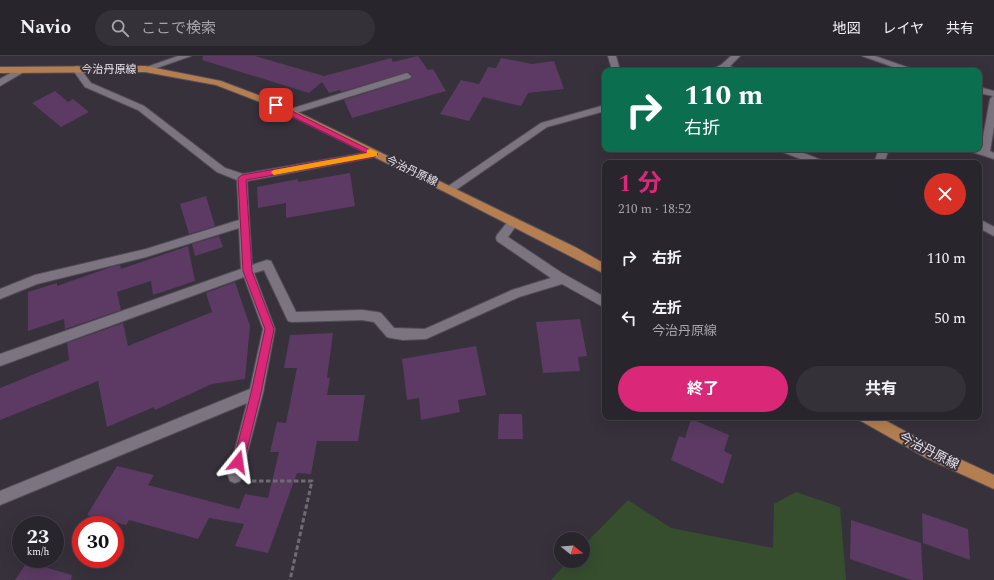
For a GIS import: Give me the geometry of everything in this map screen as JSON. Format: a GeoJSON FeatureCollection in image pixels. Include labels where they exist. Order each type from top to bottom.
{"type":"FeatureCollection","features":[{"type":"Feature","properties":{"kind":"main road","name":"今治丹原線"},"geometry":{"type":"LineString","coordinates":[[0,70],[145,69],[218,83],[290,112],[573,251],[602,268]]}},
{"type":"Feature","properties":{"kind":"main road","name":"今治丹原線"},"geometry":{"type":"LineString","coordinates":[[871,420],[931,453],[994,482]]}},
{"type":"Feature","properties":{"kind":"street"},"geometry":{"type":"LineString","coordinates":[[145,69],[187,56]]}},
{"type":"Feature","properties":{"kind":"street"},"geometry":{"type":"LineString","coordinates":[[612,56],[615,68]]}},
{"type":"Feature","properties":{"kind":"street"},"geometry":{"type":"LineString","coordinates":[[866,56],[904,68]]}},
{"type":"Feature","properties":{"kind":"street"},"geometry":{"type":"LineString","coordinates":[[727,68],[724,67],[733,57]]}},
{"type":"Feature","properties":{"kind":"street"},"geometry":{"type":"LineString","coordinates":[[76,69],[88,85],[110,96],[141,108],[221,170],[242,178],[375,154]]}},
{"type":"Feature","properties":{"kind":"street"},"geometry":{"type":"LineString","coordinates":[[0,83],[21,70]]}},
{"type":"Feature","properties":{"kind":"street"},"geometry":{"type":"LineString","coordinates":[[290,112],[407,76]]}},
{"type":"Feature","properties":{"kind":"street"},"geometry":{"type":"LineString","coordinates":[[982,91],[994,94]]}},
{"type":"Feature","properties":{"kind":"street"},"geometry":{"type":"LineString","coordinates":[[989,155],[994,99]]}},
{"type":"Feature","properties":{"kind":"street"},"geometry":{"type":"LineString","coordinates":[[449,189],[544,125],[602,109]]}},
{"type":"Feature","properties":{"kind":"street"},"geometry":{"type":"LineString","coordinates":[[791,152],[814,160]]}},
{"type":"Feature","properties":{"kind":"street"},"geometry":{"type":"LineString","coordinates":[[235,476],[256,393],[269,329],[247,271],[242,178]]}},
{"type":"Feature","properties":{"kind":"street"},"geometry":{"type":"LineString","coordinates":[[0,294],[55,274],[146,254],[245,222]]}},
{"type":"Feature","properties":{"kind":"street"},"geometry":{"type":"LineString","coordinates":[[514,222],[500,238],[562,279],[602,301]]}},
{"type":"Feature","properties":{"kind":"street"},"geometry":{"type":"LineString","coordinates":[[982,225],[994,232]]}},
{"type":"Feature","properties":{"kind":"street"},"geometry":{"type":"LineString","coordinates":[[0,360],[267,264],[292,317],[376,317],[391,333],[403,335],[426,334],[516,293],[562,279]]}},
{"type":"Feature","properties":{"kind":"street"},"geometry":{"type":"LineString","coordinates":[[0,498],[256,393]]}},
{"type":"Feature","properties":{"kind":"path"},"geometry":{"type":"LineString","coordinates":[[235,476],[244,480],[312,481],[290,580]]}},
{"type":"Feature","properties":{"kind":"green space"},"geometry":{"type":"Polygon","coordinates":[[[796,492],[840,507],[846,580],[551,580],[562,568],[590,568],[590,539],[628,500],[671,528],[773,548],[774,504],[796,492]]]}},
{"type":"Feature","properties":{"kind":"building"},"geometry":{"type":"Polygon","coordinates":[[[203,56],[255,56],[324,76],[391,58],[393,62],[418,56],[428,70],[433,69],[446,91],[352,118],[344,100],[410,79],[412,75],[407,72],[341,92],[340,90],[329,93],[322,82],[309,93],[202,60],[203,56]]]}},
{"type":"Feature","properties":{"kind":"building"},"geometry":{"type":"Polygon","coordinates":[[[501,58],[532,64],[554,61],[564,89],[528,93],[521,106],[483,97],[469,121],[440,114],[461,80],[479,84],[488,67],[496,68],[501,58]]]}},
{"type":"Feature","properties":{"kind":"building"},"geometry":{"type":"Polygon","coordinates":[[[55,91],[68,102],[73,99],[89,112],[61,127],[32,103],[55,91]]]}},
{"type":"Feature","properties":{"kind":"building"},"geometry":{"type":"Polygon","coordinates":[[[350,173],[355,206],[286,218],[286,203],[258,208],[257,187],[298,179],[298,182],[350,173]]]}},
{"type":"Feature","properties":{"kind":"building"},"geometry":{"type":"Polygon","coordinates":[[[206,196],[215,226],[189,234],[180,204],[206,196]]]}},
{"type":"Feature","properties":{"kind":"building"},"geometry":{"type":"Polygon","coordinates":[[[219,236],[223,247],[195,256],[192,244],[219,236]]]}},
{"type":"Feature","properties":{"kind":"building"},"geometry":{"type":"Polygon","coordinates":[[[188,246],[195,281],[153,295],[151,281],[117,292],[121,310],[65,329],[64,319],[28,331],[28,292],[57,283],[57,286],[111,267],[120,265],[121,269],[188,246]]]}},
{"type":"Feature","properties":{"kind":"building"},"geometry":{"type":"Polygon","coordinates":[[[235,282],[250,326],[245,379],[212,384],[155,410],[154,407],[107,427],[98,381],[0,420],[0,388],[69,360],[67,343],[123,323],[128,346],[212,312],[206,293],[235,282]]]}},
{"type":"Feature","properties":{"kind":"building"},"geometry":{"type":"Polygon","coordinates":[[[580,319],[587,356],[578,357],[580,371],[543,373],[536,322],[580,319]]]}},
{"type":"Feature","properties":{"kind":"building"},"geometry":{"type":"Polygon","coordinates":[[[333,333],[327,378],[330,378],[327,395],[365,395],[358,441],[317,441],[311,474],[297,473],[268,553],[235,546],[244,524],[209,518],[198,539],[129,520],[126,525],[124,524],[124,516],[87,515],[117,466],[154,475],[148,485],[239,509],[245,494],[268,498],[279,452],[270,452],[277,422],[286,423],[297,368],[284,368],[290,335],[333,333]]]}},
{"type":"Feature","properties":{"kind":"building"},"geometry":{"type":"Polygon","coordinates":[[[476,346],[486,395],[458,400],[460,412],[421,420],[419,398],[407,400],[402,359],[476,346]]]}},
{"type":"Feature","properties":{"kind":"building"},"geometry":{"type":"Polygon","coordinates":[[[499,414],[522,414],[523,439],[498,439],[499,414]]]}},
{"type":"Feature","properties":{"kind":"building"},"geometry":{"type":"Polygon","coordinates":[[[691,420],[729,435],[724,451],[732,455],[723,484],[671,460],[679,436],[685,438],[691,420]]]}},
{"type":"Feature","properties":{"kind":"building"},"geometry":{"type":"Polygon","coordinates":[[[922,513],[968,529],[970,560],[923,543],[922,513]]]}},
{"type":"Feature","properties":{"kind":"building"},"geometry":{"type":"Polygon","coordinates":[[[851,520],[921,543],[923,580],[911,580],[850,559],[851,520]]]}},
{"type":"Feature","properties":{"kind":"building"},"geometry":{"type":"Polygon","coordinates":[[[23,568],[48,568],[72,575],[71,580],[15,580],[23,568]]]}},
{"type":"Feature","properties":{"kind":"slow traffic"},"geometry":{"type":"LineString","coordinates":[[274,172],[375,154],[370,152]]}},
{"type":"Feature","properties":{"kind":"route"},"geometry":{"type":"LineString","coordinates":[[238,462],[256,393],[269,329],[247,271],[242,178],[375,154],[276,105]]}}]}
